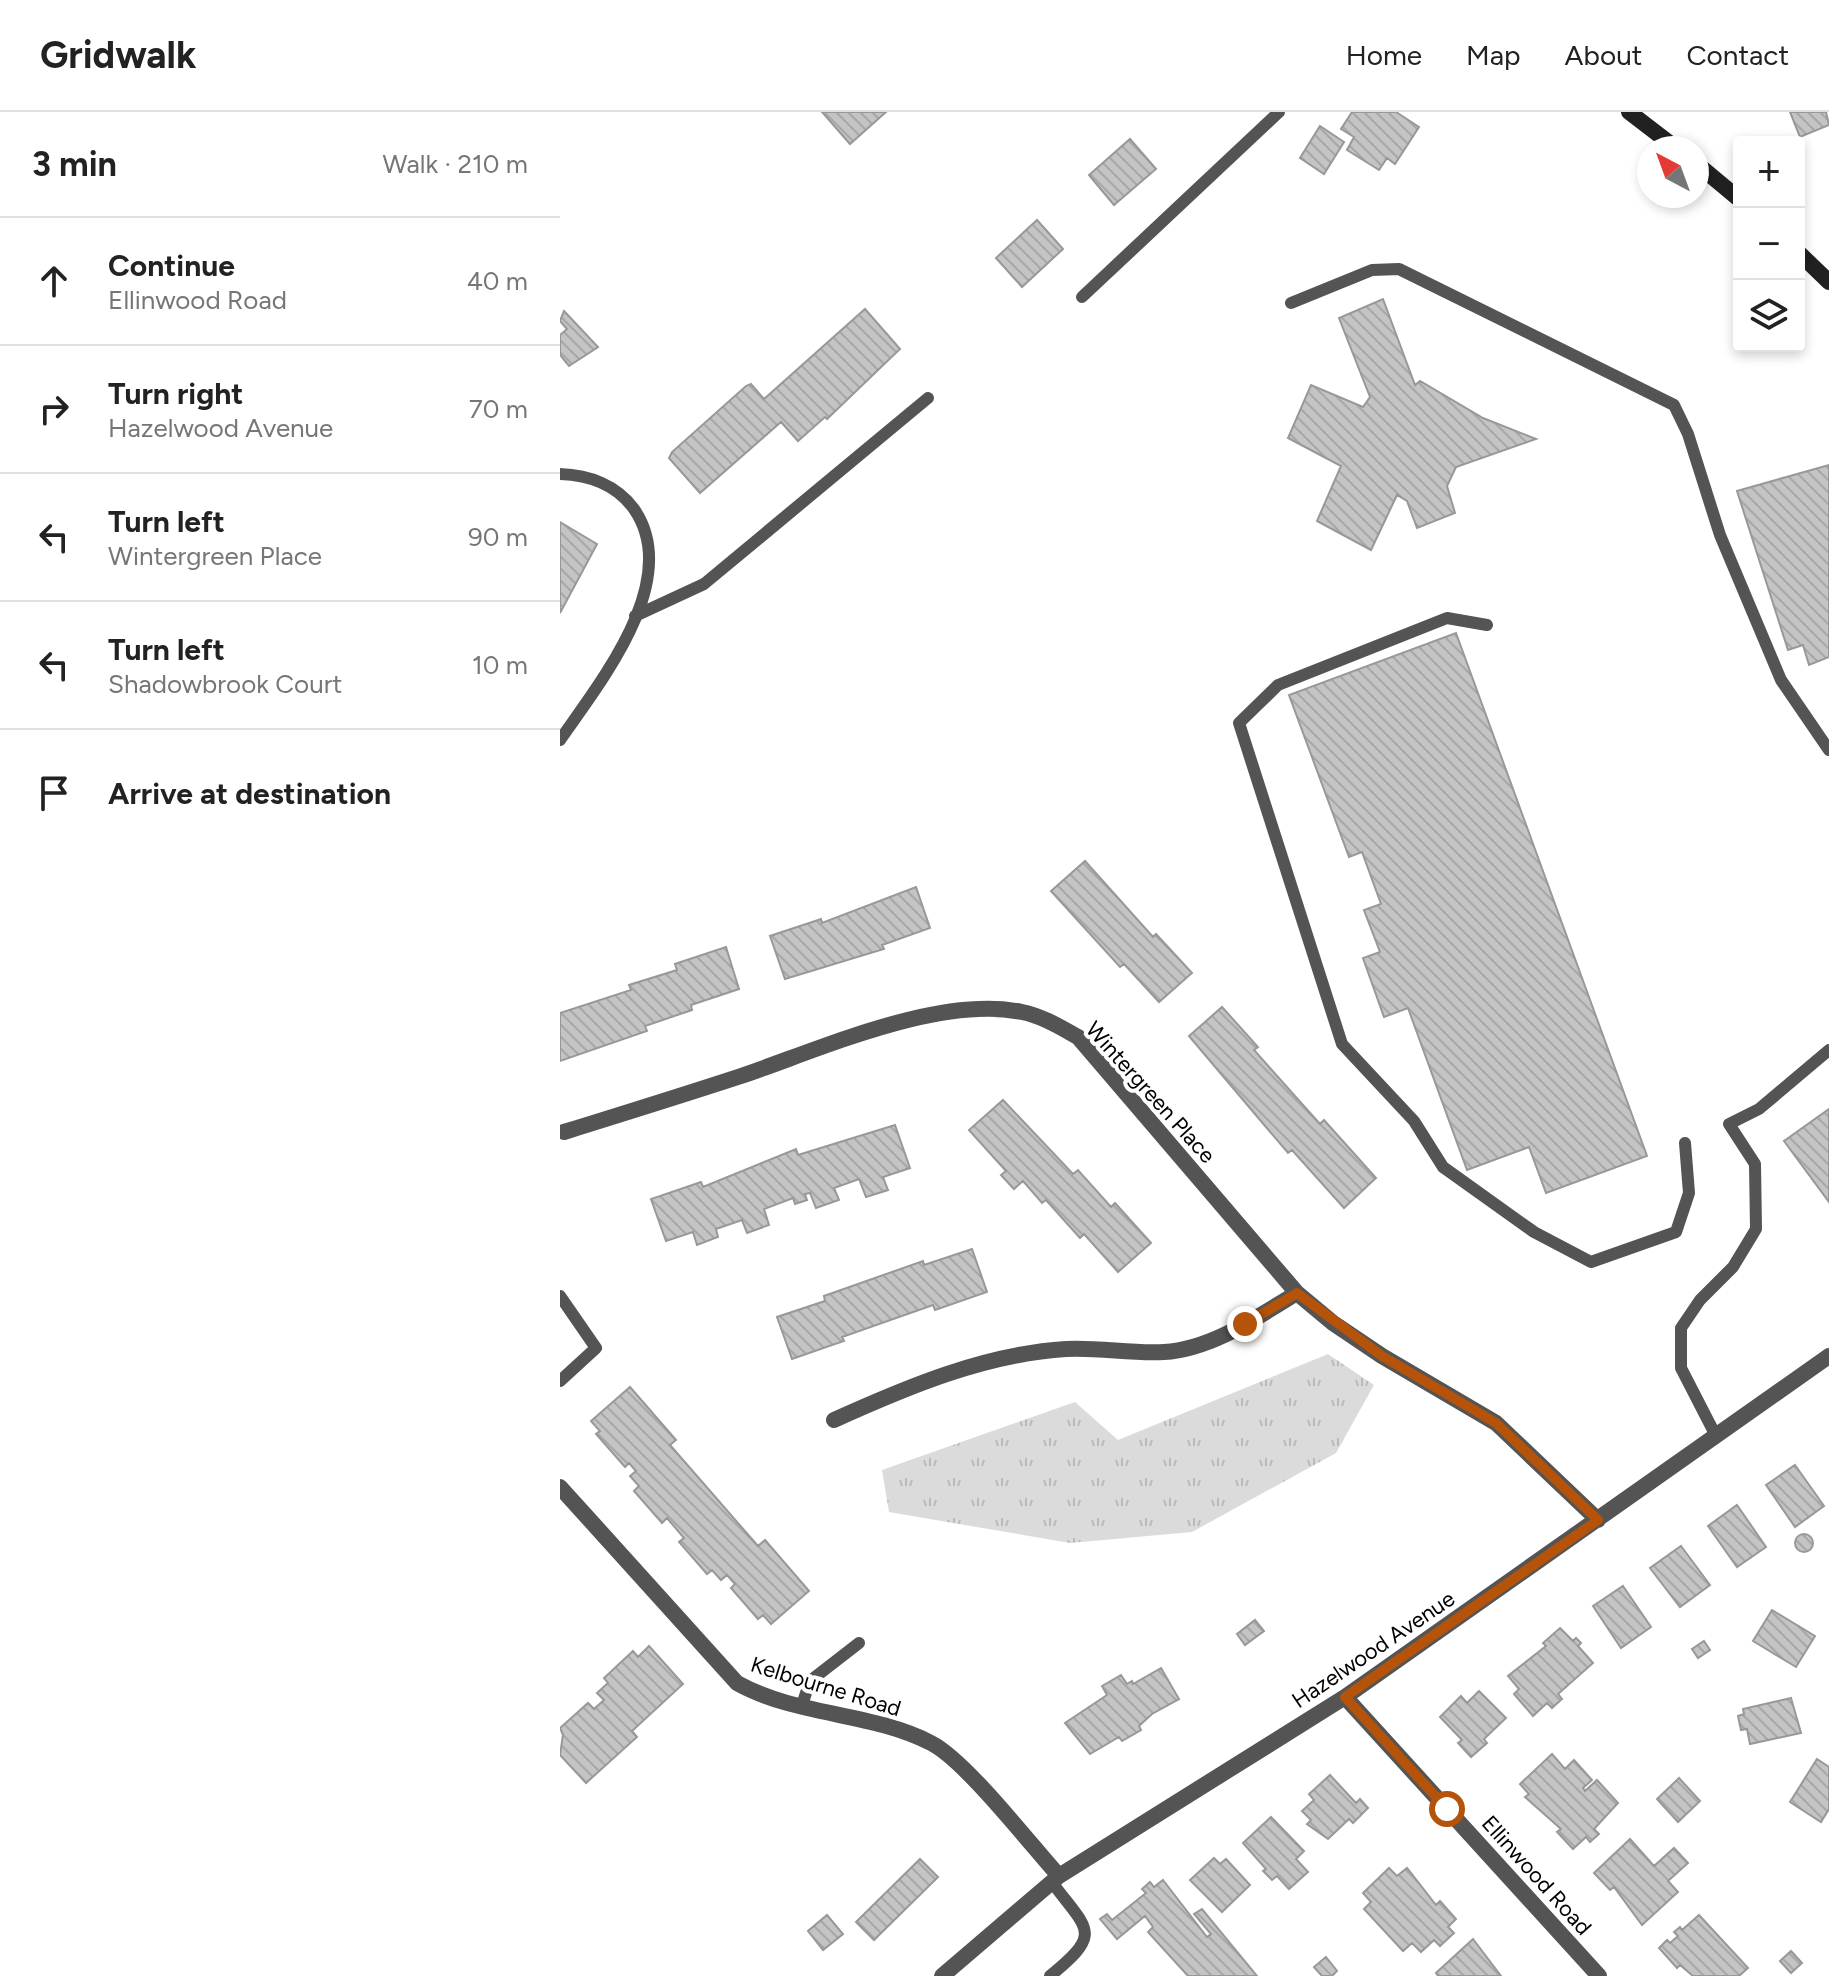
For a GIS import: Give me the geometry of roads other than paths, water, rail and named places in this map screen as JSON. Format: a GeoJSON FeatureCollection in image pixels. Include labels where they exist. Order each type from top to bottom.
{"type":"FeatureCollection","features":[{"type":"Feature","properties":{"kind":"main road"},"geometry":{"type":"LineString","coordinates":[[1629,112],[1660,136]]}},
{"type":"Feature","properties":{"kind":"main road"},"geometry":{"type":"LineString","coordinates":[[1709,174],[1733,194]]}},
{"type":"Feature","properties":{"kind":"main road"},"geometry":{"type":"LineString","coordinates":[[1805,259],[1829,282]]}},
{"type":"Feature","properties":{"kind":"street","name":"Wintergreen Place"},"geometry":{"type":"LineString","coordinates":[[564,1132],[873,1030],[928,1016],[982,1010],[1021,1012],[1078,1037],[1297,1293],[1382,1356],[1496,1423],[1598,1520]]}},
{"type":"Feature","properties":{"kind":"street"},"geometry":{"type":"LineString","coordinates":[[834,1420],[893,1393],[984,1362],[1067,1349],[1165,1352],[1185,1348],[1225,1334],[1297,1293]]}},
{"type":"Feature","properties":{"kind":"street","name":"Hazelwood Avenue"},"geometry":{"type":"LineString","coordinates":[[942,1976],[1055,1878],[1345,1697],[1829,1356]]}},
{"type":"Feature","properties":{"kind":"street","name":"Kelbourne Road"},"geometry":{"type":"LineString","coordinates":[[560,1487],[730,1676],[749,1689],[936,1745],[1055,1878]]}},
{"type":"Feature","properties":{"kind":"street","name":"Ellinwood Road"},"geometry":{"type":"LineString","coordinates":[[1345,1697],[1599,1976]]}},
{"type":"Feature","properties":{"kind":"lane"},"geometry":{"type":"LineString","coordinates":[[1082,297],[1279,112]]}},
{"type":"Feature","properties":{"kind":"lane"},"geometry":{"type":"LineString","coordinates":[[1291,303],[1372,270],[1399,269],[1674,405],[1688,434],[1720,535],[1781,680],[1829,750]]}},
{"type":"Feature","properties":{"kind":"lane"},"geometry":{"type":"LineString","coordinates":[[635,616],[704,584],[928,398]]}},
{"type":"Feature","properties":{"kind":"lane"},"geometry":{"type":"LineString","coordinates":[[560,474],[581,475],[623,493],[647,528],[648,589],[610,669],[560,740]]}},
{"type":"Feature","properties":{"kind":"lane"},"geometry":{"type":"LineString","coordinates":[[1487,625],[1447,618],[1278,685],[1239,723],[1342,1044],[1414,1121],[1443,1167],[1534,1232],[1591,1262],[1676,1232],[1689,1193],[1685,1143]]}},
{"type":"Feature","properties":{"kind":"lane"},"geometry":{"type":"LineString","coordinates":[[1716,1436],[1681,1368],[1681,1328],[1700,1300],[1733,1267],[1756,1229],[1755,1164],[1729,1124],[1759,1109],[1829,1050]]}},
{"type":"Feature","properties":{"kind":"lane"},"geometry":{"type":"LineString","coordinates":[[560,1296],[596,1348],[560,1381]]}},
{"type":"Feature","properties":{"kind":"lane"},"geometry":{"type":"LineString","coordinates":[[802,1705],[810,1681],[859,1643]]}},
{"type":"Feature","properties":{"kind":"lane"},"geometry":{"type":"LineString","coordinates":[[1050,1976],[1080,1952],[1085,1942],[1085,1926],[1055,1878]]}}]}
